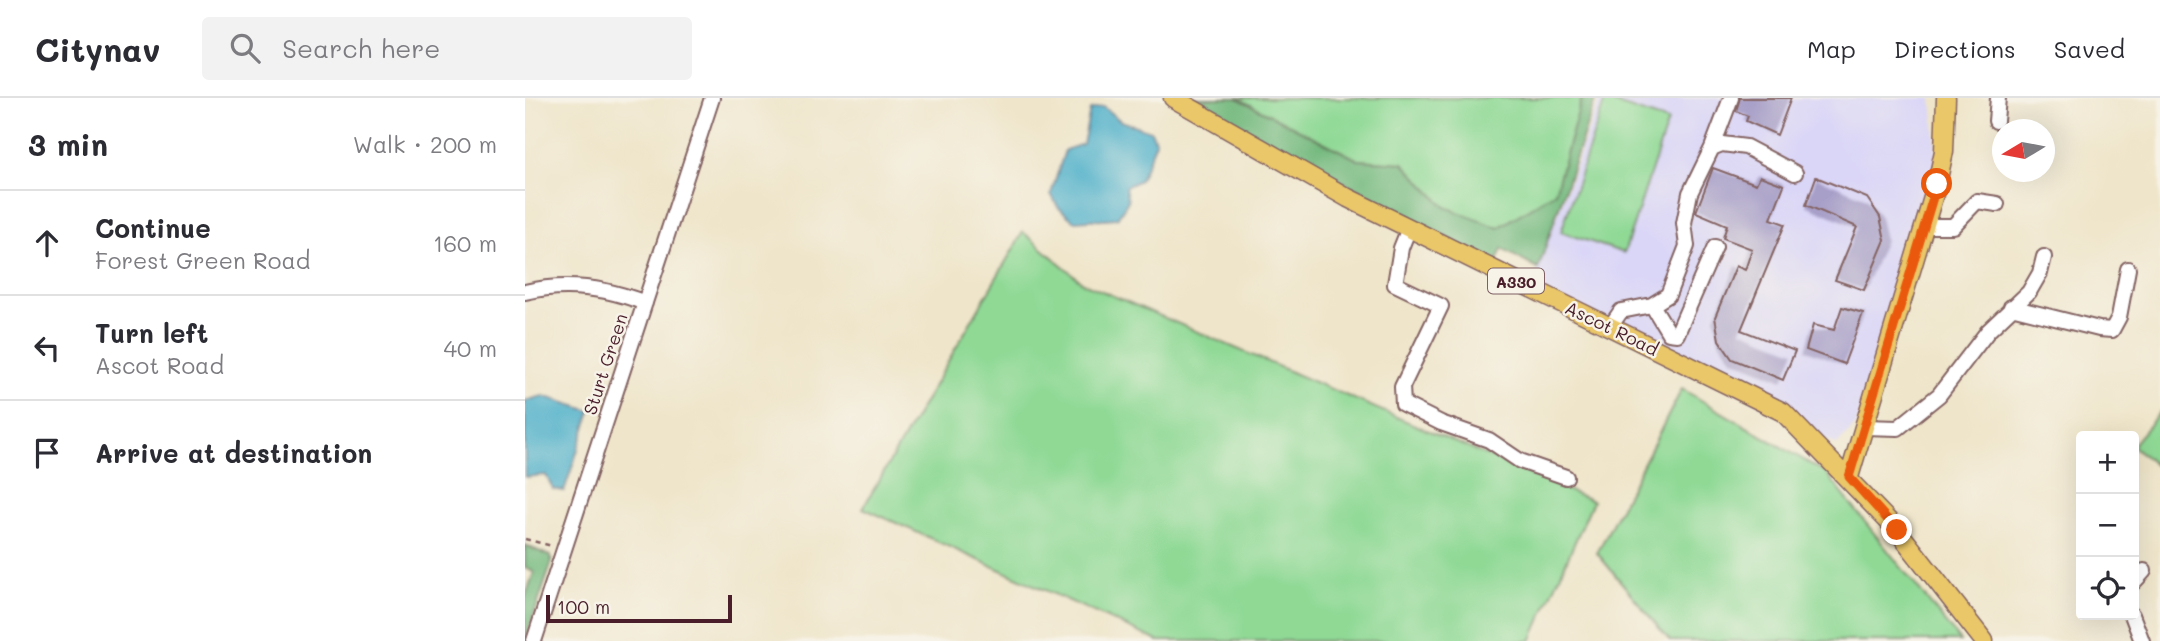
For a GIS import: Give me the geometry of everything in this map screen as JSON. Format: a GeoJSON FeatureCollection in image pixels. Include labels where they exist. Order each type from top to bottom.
{"type":"FeatureCollection","features":[{"type":"Feature","properties":{"kind":"main road","name":"Ascot Road"},"geometry":{"type":"LineString","coordinates":[[1173,98],[1348,198],[1783,412],[1849,477],[1897,530],[1984,641]]}},
{"type":"Feature","properties":{"kind":"main road"},"geometry":{"type":"LineString","coordinates":[[1849,477],[1925,226],[1944,151],[1946,98]]}},
{"type":"Feature","properties":{"kind":"street","name":"Sturt Green"},"geometry":{"type":"LineString","coordinates":[[534,641],[712,98]]}},
{"type":"Feature","properties":{"kind":"street"},"geometry":{"type":"LineString","coordinates":[[1610,327],[1621,311],[1652,305],[1668,295],[1685,258],[1688,201],[1731,98]]}},
{"type":"Feature","properties":{"kind":"street"},"geometry":{"type":"LineString","coordinates":[[1996,119],[1998,98]]}},
{"type":"Feature","properties":{"kind":"street"},"geometry":{"type":"LineString","coordinates":[[1712,148],[1722,144],[1746,147],[1794,173]]}},
{"type":"Feature","properties":{"kind":"street"},"geometry":{"type":"LineString","coordinates":[[1925,226],[1953,226],[1977,201],[1997,204]]}},
{"type":"Feature","properties":{"kind":"street"},"geometry":{"type":"LineString","coordinates":[[1409,228],[1395,284],[1441,306],[1402,387],[1403,404],[1441,423],[1489,440],[1520,461],[1566,477]]}},
{"type":"Feature","properties":{"kind":"street"},"geometry":{"type":"LineString","coordinates":[[1652,305],[1669,333],[1677,334],[1715,247]]}},
{"type":"Feature","properties":{"kind":"street"},"geometry":{"type":"LineString","coordinates":[[1864,427],[1898,428],[1939,395],[1988,331],[2029,292],[2040,273],[2044,257]]}},
{"type":"Feature","properties":{"kind":"street"},"geometry":{"type":"LineString","coordinates":[[2011,307],[2099,330],[2112,330],[2119,317],[2128,269]]}},
{"type":"Feature","properties":{"kind":"street"},"geometry":{"type":"LineString","coordinates":[[525,292],[558,286],[611,290],[645,303]]}},
{"type":"Feature","properties":{"kind":"street"},"geometry":{"type":"LineString","coordinates":[[2139,576],[2144,571]]}},
{"type":"Feature","properties":{"kind":"street"},"geometry":{"type":"LineString","coordinates":[[2134,620],[2142,641]]}},
{"type":"Feature","properties":{"kind":"path"},"geometry":{"type":"LineString","coordinates":[[525,539],[565,550]]}},
{"type":"Feature","properties":{"kind":"shaded area"},"geometry":{"type":"Polygon","coordinates":[[[1600,98],[1932,98],[1938,175],[1856,425],[1837,445],[1533,284],[1600,98]]]}},
{"type":"Feature","properties":{"kind":"green space"},"geometry":{"type":"Polygon","coordinates":[[[1187,98],[1237,98],[1358,160],[1403,163],[1445,207],[1498,228],[1555,192],[1582,98],[1596,98],[1538,269],[1502,249],[1496,264],[1187,98]]]}},
{"type":"Feature","properties":{"kind":"green space"},"geometry":{"type":"Polygon","coordinates":[[[1237,98],[1582,98],[1556,192],[1498,228],[1445,207],[1403,163],[1358,160],[1237,98]]]}},
{"type":"Feature","properties":{"kind":"green space"},"geometry":{"type":"Polygon","coordinates":[[[1605,100],[1668,121],[1624,253],[1561,232],[1605,100]]]}},
{"type":"Feature","properties":{"kind":"green space"},"geometry":{"type":"Polygon","coordinates":[[[1023,232],[1083,283],[1593,501],[1531,641],[1158,641],[863,508],[1023,232]]]}},
{"type":"Feature","properties":{"kind":"green space"},"geometry":{"type":"Polygon","coordinates":[[[1682,389],[1826,473],[1960,641],[1670,641],[1597,553],[1682,389]]]}},
{"type":"Feature","properties":{"kind":"green space"},"geometry":{"type":"Polygon","coordinates":[[[2160,412],[2160,461],[2156,466],[2139,451],[2139,437],[2160,412]]]}},
{"type":"Feature","properties":{"kind":"green space"},"geometry":{"type":"Polygon","coordinates":[[[525,545],[550,556],[552,562],[525,641],[525,598],[534,572],[525,568],[525,545]]]}},
{"type":"Feature","properties":{"kind":"water"},"geometry":{"type":"Polygon","coordinates":[[[1103,107],[1121,121],[1151,131],[1156,142],[1140,180],[1125,187],[1128,201],[1117,218],[1074,221],[1058,207],[1051,194],[1065,150],[1083,144],[1090,110],[1103,107]]]}},
{"type":"Feature","properties":{"kind":"water"},"geometry":{"type":"Polygon","coordinates":[[[543,396],[591,411],[564,491],[553,489],[546,475],[525,477],[525,401],[543,396]]]}},
{"type":"Feature","properties":{"kind":"building"},"geometry":{"type":"Polygon","coordinates":[[[1740,98],[1791,98],[1777,135],[1746,121],[1748,116],[1736,111],[1740,98]]]}},
{"type":"Feature","properties":{"kind":"building"},"geometry":{"type":"Polygon","coordinates":[[[1713,168],[1756,184],[1760,176],[1784,185],[1771,219],[1785,224],[1741,330],[1795,351],[1783,380],[1732,359],[1719,340],[1715,317],[1736,266],[1745,270],[1752,249],[1723,238],[1727,225],[1696,212],[1713,168]]]}},
{"type":"Feature","properties":{"kind":"building"},"geometry":{"type":"Polygon","coordinates":[[[1816,177],[1867,198],[1880,217],[1885,240],[1864,290],[1835,280],[1857,227],[1806,205],[1816,177]]]}},
{"type":"Feature","properties":{"kind":"building"},"geometry":{"type":"Polygon","coordinates":[[[1842,307],[1863,313],[1844,364],[1806,350],[1813,325],[1834,330],[1842,307]]]}},
{"type":"Feature","properties":{"kind":"route"},"geometry":{"type":"LineString","coordinates":[[1897,530],[1849,477],[1937,184]]}}]}
